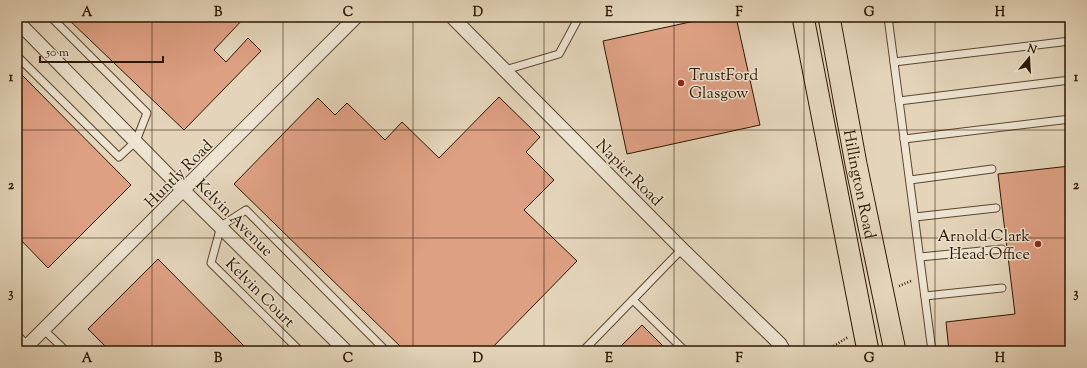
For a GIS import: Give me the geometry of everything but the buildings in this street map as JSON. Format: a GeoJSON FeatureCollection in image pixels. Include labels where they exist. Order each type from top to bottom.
{"type":"FeatureCollection","features":[{"type":"Feature","properties":{"kind":"main road","name":"Hillington Road"},"geometry":{"type":"LineString","coordinates":[[803,17],[868,351]]}},
{"type":"Feature","properties":{"kind":"main road","name":"Hillington Road"},"geometry":{"type":"LineString","coordinates":[[829,17],[882,293],[895,351]]}},
{"type":"Feature","properties":{"kind":"street","name":"Huntly Road"},"geometry":{"type":"LineString","coordinates":[[22,346],[44,330],[356,17]]}},
{"type":"Feature","properties":{"kind":"street","name":"Napier Road"},"geometry":{"type":"LineString","coordinates":[[452,17],[682,249],[780,344],[784,351]]}},
{"type":"Feature","properties":{"kind":"street","name":"Kelvin Avenue"},"geometry":{"type":"LineString","coordinates":[[17,21],[184,191],[346,351]]}},
{"type":"Feature","properties":{"kind":"lane"},"geometry":{"type":"LineString","coordinates":[[17,56],[119,157],[136,141],[147,113],[51,17]]}},
{"type":"Feature","properties":{"kind":"lane"},"geometry":{"type":"LineString","coordinates":[[505,70],[558,54],[579,17]]}},
{"type":"Feature","properties":{"kind":"lane"},"geometry":{"type":"LineString","coordinates":[[906,17],[888,18],[932,351]]}},
{"type":"Feature","properties":{"kind":"lane"},"geometry":{"type":"LineString","coordinates":[[894,62],[1070,41]]}},
{"type":"Feature","properties":{"kind":"lane"},"geometry":{"type":"LineString","coordinates":[[899,101],[1070,80]]}},
{"type":"Feature","properties":{"kind":"lane"},"geometry":{"type":"LineString","coordinates":[[904,139],[1070,119]]}},
{"type":"Feature","properties":{"kind":"lane"},"geometry":{"type":"LineString","coordinates":[[910,180],[992,170]]}},
{"type":"Feature","properties":{"kind":"lane"},"geometry":{"type":"LineString","coordinates":[[915,217],[996,208]]}},
{"type":"Feature","properties":{"kind":"lane"},"geometry":{"type":"LineString","coordinates":[[221,226],[246,210],[386,351]]}},
{"type":"Feature","properties":{"kind":"lane","name":"Kelvin Court"},"geometry":{"type":"LineString","coordinates":[[221,226],[211,263],[300,351]]}},
{"type":"Feature","properties":{"kind":"lane"},"geometry":{"type":"LineString","coordinates":[[583,351],[682,249]]}},
{"type":"Feature","properties":{"kind":"lane"},"geometry":{"type":"LineString","coordinates":[[920,257],[1002,249]]}},
{"type":"Feature","properties":{"kind":"lane"},"geometry":{"type":"LineString","coordinates":[[925,296],[1002,288]]}},
{"type":"Feature","properties":{"kind":"lane"},"geometry":{"type":"LineString","coordinates":[[633,300],[685,351]]}},
{"type":"Feature","properties":{"kind":"lane"},"geometry":{"type":"LineString","coordinates":[[44,330],[66,351]]}},
{"type":"Feature","properties":{"kind":"path"},"geometry":{"type":"LineString","coordinates":[[882,293],[922,276]]}},
{"type":"Feature","properties":{"kind":"path"},"geometry":{"type":"LineString","coordinates":[[826,351],[863,327]]}},
{"type":"Feature","properties":{"kind":"place","name":"TrustFord Glasgow"},"geometry":{"type":"Point","coordinates":[681,83]}},
{"type":"Feature","properties":{"kind":"place","name":"Arnold Clark Head Office"},"geometry":{"type":"Point","coordinates":[1038,244]}}]}
